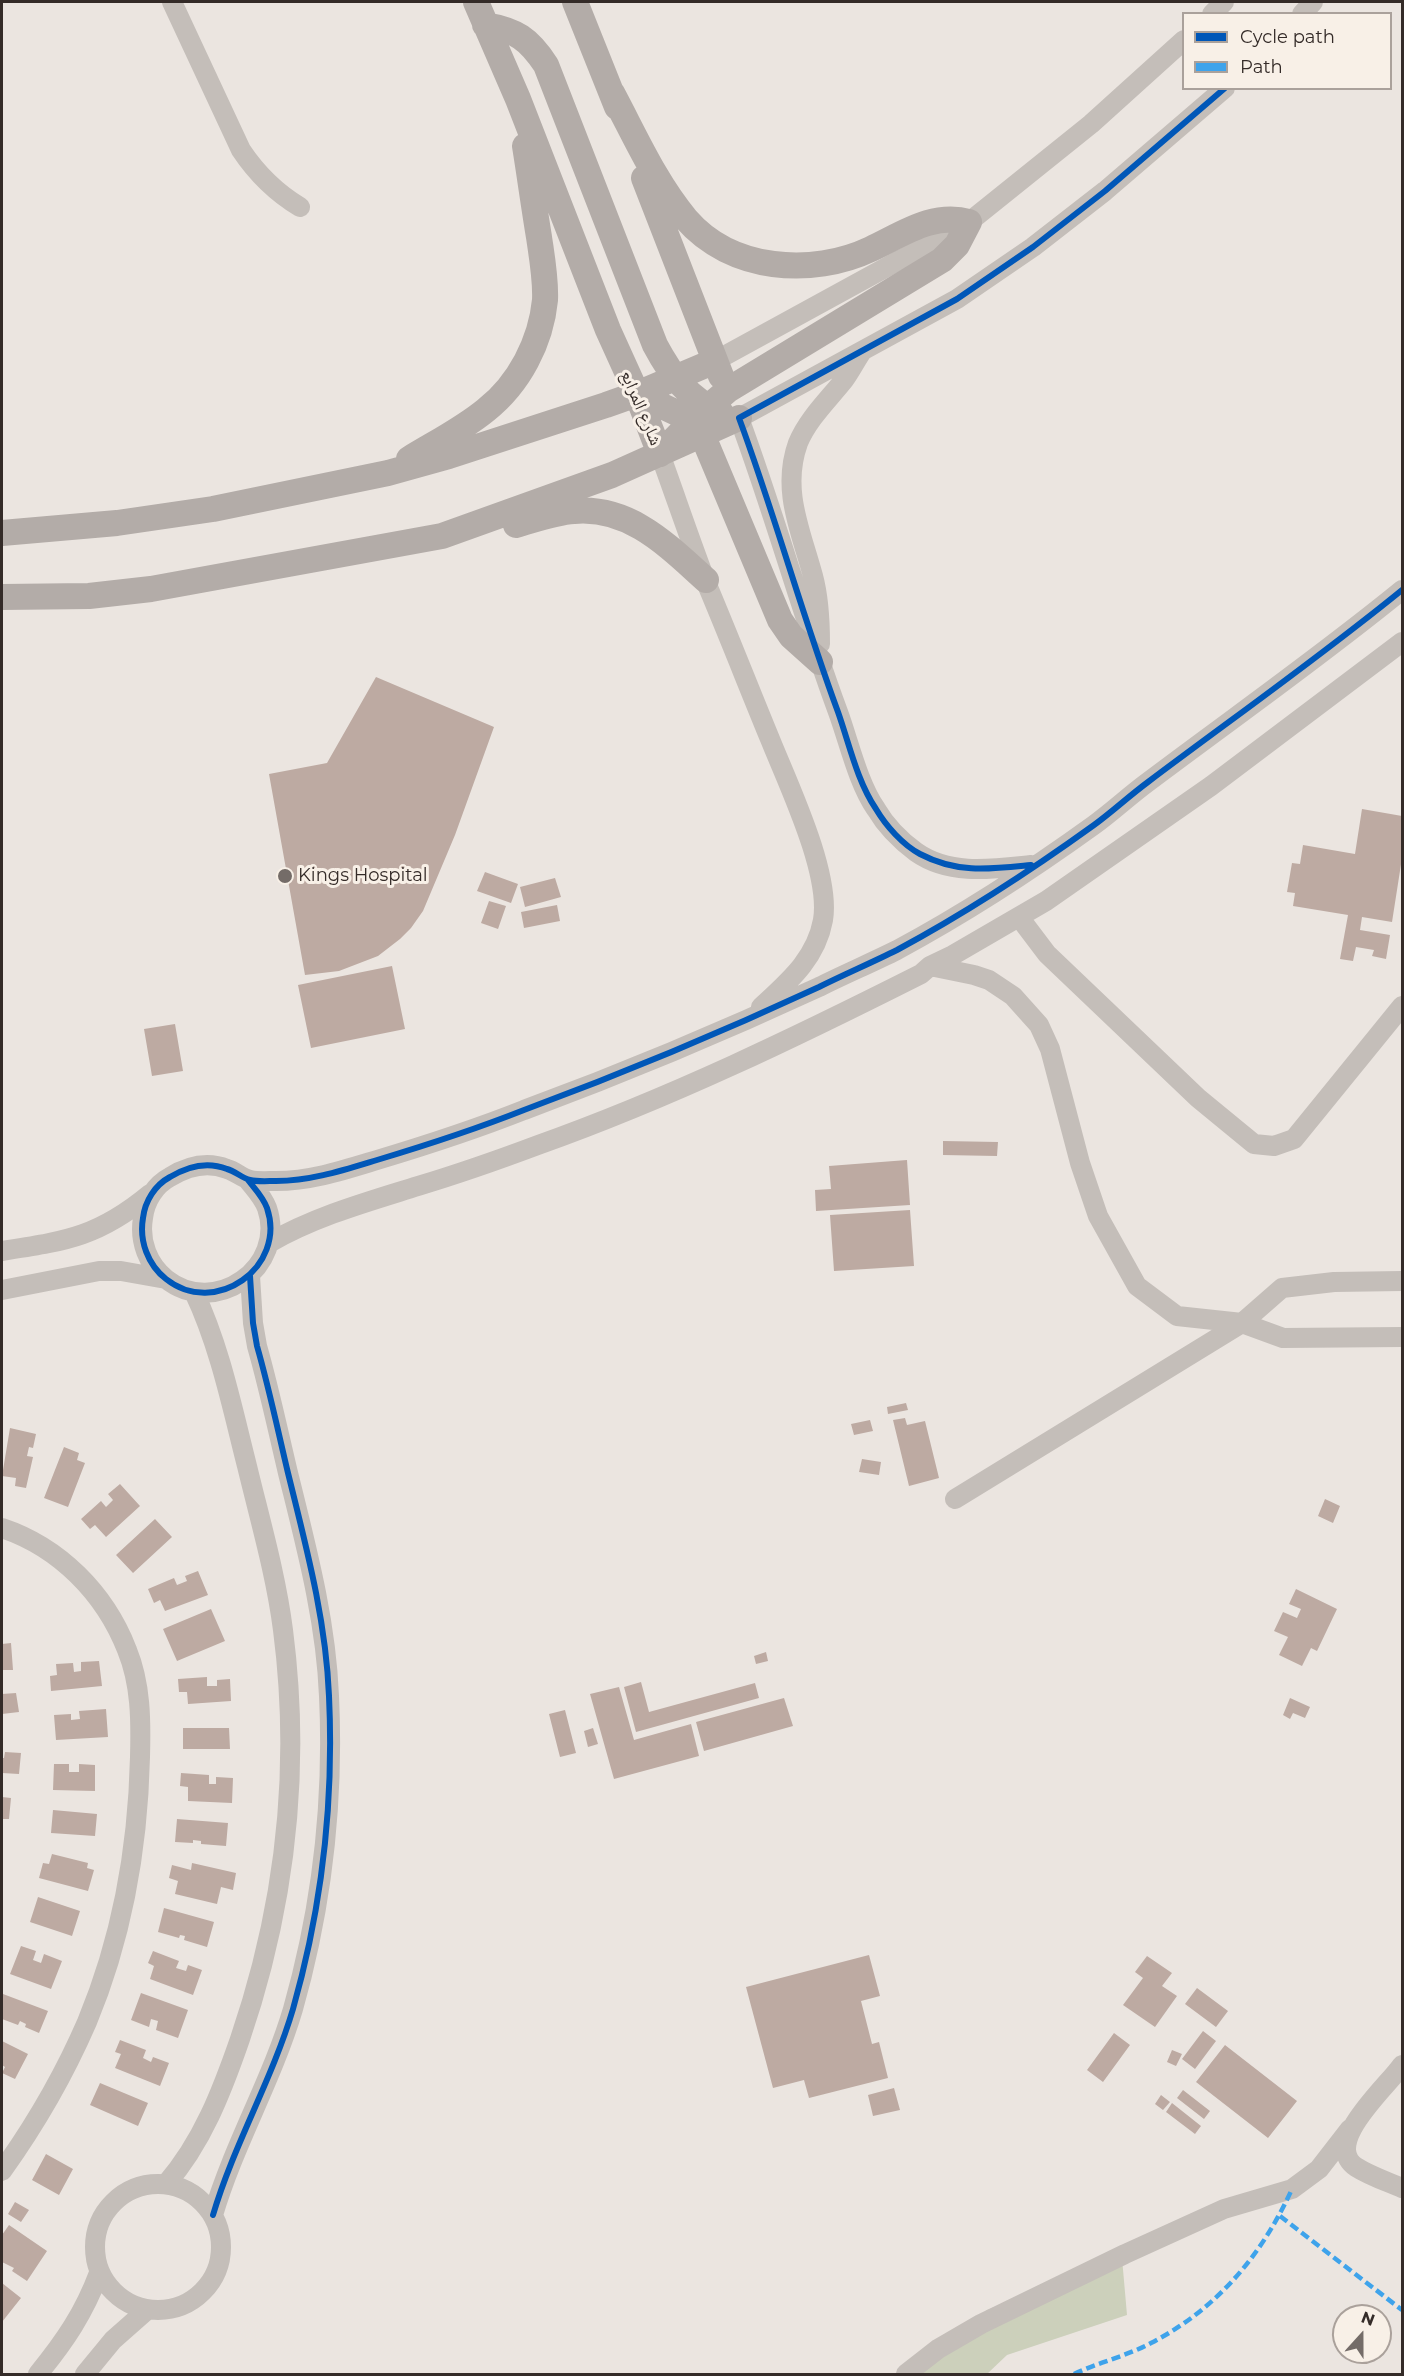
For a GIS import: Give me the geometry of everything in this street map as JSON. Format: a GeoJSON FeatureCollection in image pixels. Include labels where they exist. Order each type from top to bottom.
{"type":"FeatureCollection","features":[{"type":"Feature","properties":{"kind":"main road","name":"شارع المرابع"},"geometry":{"type":"LineString","coordinates":[[476,2],[518,99],[608,330],[658,446],[695,416],[738,418]]}},
{"type":"Feature","properties":{"kind":"main road"},"geometry":{"type":"LineString","coordinates":[[575,2],[738,418]]}},
{"type":"Feature","properties":{"kind":"main road"},"geometry":{"type":"LineString","coordinates":[[485,26],[504,28],[521,36],[536,49],[546,65],[655,345],[695,416],[780,620],[791,636],[819,662]]}},
{"type":"Feature","properties":{"kind":"main road"},"geometry":{"type":"LineString","coordinates":[[612,93],[664,189],[688,220],[708,238],[750,259],[787,266],[815,266],[842,260],[869,250],[926,223],[943,218],[969,222],[957,245],[942,260],[728,390],[695,416]]}},
{"type":"Feature","properties":{"kind":"main road"},"geometry":{"type":"LineString","coordinates":[[388,473],[486,410],[515,379],[531,352],[539,329],[545,301],[545,276],[518,99]]}},
{"type":"Feature","properties":{"kind":"main road"},"geometry":{"type":"LineString","coordinates":[[2,533],[117,523],[213,509],[388,473],[449,456],[637,394],[715,361]]}},
{"type":"Feature","properties":{"kind":"main road"},"geometry":{"type":"LineString","coordinates":[[695,416],[715,361]]}},
{"type":"Feature","properties":{"kind":"main road"},"geometry":{"type":"LineString","coordinates":[[637,394],[695,416]]}},
{"type":"Feature","properties":{"kind":"main road"},"geometry":{"type":"LineString","coordinates":[[442,537],[612,475],[658,446]]}},
{"type":"Feature","properties":{"kind":"main road"},"geometry":{"type":"LineString","coordinates":[[2,597],[89,596],[152,589],[442,537],[485,534],[574,511],[599,512],[628,520],[642,527],[663,541],[706,580]]}},
{"type":"Feature","properties":{"kind":"street"},"geometry":{"type":"LineString","coordinates":[[172,2],[240,150],[272,188],[300,207]]}},
{"type":"Feature","properties":{"kind":"street"},"geometry":{"type":"LineString","coordinates":[[715,361],[969,222],[1091,124],[1182,42]]}},
{"type":"Feature","properties":{"kind":"street"},"geometry":{"type":"LineString","coordinates":[[1036,865],[978,871],[947,866],[918,854],[898,837],[875,809],[862,780],[819,662],[759,474],[738,418],[957,299],[1033,247],[1105,191],[1223,90]]}},
{"type":"Feature","properties":{"kind":"street"},"geometry":{"type":"LineString","coordinates":[[819,662],[820,630],[817,596],[792,504],[793,464],[799,442],[807,427],[845,379],[861,352]]}},
{"type":"Feature","properties":{"kind":"street"},"geometry":{"type":"LineString","coordinates":[[658,446],[706,580],[800,813],[824,895],[823,920],[816,944],[804,966],[746,1021]]}},
{"type":"Feature","properties":{"kind":"street"},"geometry":{"type":"LineString","coordinates":[[248,1180],[309,1179],[422,1146],[585,1088],[746,1021],[897,950],[1036,865],[1095,824],[1144,784],[1352,630],[1402,590]]}},
{"type":"Feature","properties":{"kind":"street"},"geometry":{"type":"LineString","coordinates":[[269,1243],[317,1218],[453,1175],[638,1107],[828,1021],[921,974],[930,966],[1019,917],[1211,786],[1402,642]]}},
{"type":"Feature","properties":{"kind":"street"},"geometry":{"type":"LineString","coordinates":[[1019,917],[1047,954],[1198,1098],[1254,1144],[1274,1146],[1294,1139],[1402,1006]]}},
{"type":"Feature","properties":{"kind":"street"},"geometry":{"type":"LineString","coordinates":[[930,966],[988,980],[1013,996],[1039,1025],[1050,1049],[1080,1163],[1098,1216],[1137,1286],[1177,1316],[1242,1323],[1283,1338],[1402,1337]]}},
{"type":"Feature","properties":{"kind":"street"},"geometry":{"type":"LineString","coordinates":[[2,1251],[66,1240],[98,1230],[127,1214],[163,1181],[190,1166],[206,1164],[228,1169],[248,1180],[259,1193],[267,1208],[270,1225],[269,1243],[262,1261],[250,1276],[233,1287],[214,1293],[194,1292],[166,1279],[152,1265],[144,1248],[141,1229],[144,1210],[152,1193]]}},
{"type":"Feature","properties":{"kind":"street"},"geometry":{"type":"LineString","coordinates":[[2,1290],[99,1271],[132,1272],[166,1279]]}},
{"type":"Feature","properties":{"kind":"street"},"geometry":{"type":"LineString","coordinates":[[213,2215],[229,2166],[269,2078],[292,2011],[313,1931],[323,1873],[329,1803],[329,1693],[322,1627],[306,1543],[257,1346],[250,1276]]}},
{"type":"Feature","properties":{"kind":"street"},"geometry":{"type":"LineString","coordinates":[[955,1499],[1242,1323],[1282,1288],[1334,1282],[1402,1281]]}},
{"type":"Feature","properties":{"kind":"street"},"geometry":{"type":"LineString","coordinates":[[166,2184],[181,2166],[204,2128],[231,2065],[247,2017],[273,1920],[282,1871],[290,1791],[290,1709],[283,1629],[268,1549],[217,1348],[194,1292]]}},
{"type":"Feature","properties":{"kind":"street"},"geometry":{"type":"LineString","coordinates":[[2,1528],[19,1534],[54,1554],[85,1581],[110,1614],[128,1651],[138,1690],[141,1731],[137,1816],[129,1879],[112,1951],[87,2021],[60,2079],[9,2147],[2,2171]]}},
{"type":"Feature","properties":{"kind":"street"},"geometry":{"type":"LineString","coordinates":[[906,2374],[938,2349],[981,2324],[1135,2249],[1224,2209],[1298,2186],[1319,2169],[1402,2065]]}},
{"type":"Feature","properties":{"kind":"street"},"geometry":{"type":"LineString","coordinates":[[1350,2129],[1346,2147],[1350,2161],[1356,2167],[1402,2188]]}},
{"type":"Feature","properties":{"kind":"street"},"geometry":{"type":"LineString","coordinates":[[166,2184],[185,2189],[201,2200],[213,2215],[220,2234],[221,2253],[217,2271],[208,2286],[195,2299],[180,2307],[147,2310],[128,2303],[111,2290],[99,2273],[94,2251],[96,2229],[106,2209],[122,2194],[144,2185],[166,2184]]}},
{"type":"Feature","properties":{"kind":"street"},"geometry":{"type":"LineString","coordinates":[[38,2374],[62,2346],[79,2320],[99,2273]]}},
{"type":"Feature","properties":{"kind":"street"},"geometry":{"type":"LineString","coordinates":[[85,2374],[113,2340],[147,2310]]}},
{"type":"Feature","properties":{"kind":"green space"},"geometry":{"type":"Polygon","coordinates":[[[1122,2258],[1127,2315],[1007,2355],[987,2374],[921,2374],[987,2310],[1122,2258]]]}},
{"type":"Feature","properties":{"kind":"building"},"geometry":{"type":"Polygon","coordinates":[[[376,677],[494,727],[455,835],[423,911],[411,928],[378,956],[339,971],[305,975],[269,774],[327,763],[376,677]]]}},
{"type":"Feature","properties":{"kind":"building"},"geometry":{"type":"Polygon","coordinates":[[[1362,809],[1402,816],[1402,858],[1392,922],[1362,917],[1360,930],[1390,935],[1386,959],[1372,956],[1374,950],[1356,947],[1353,961],[1340,959],[1348,915],[1293,906],[1295,893],[1287,892],[1292,863],[1300,864],[1303,845],[1355,854],[1362,809]]]}},
{"type":"Feature","properties":{"kind":"building"},"geometry":{"type":"Polygon","coordinates":[[[485,872],[518,884],[511,903],[477,891],[485,872]]]}},
{"type":"Feature","properties":{"kind":"building"},"geometry":{"type":"Polygon","coordinates":[[[555,878],[561,897],[525,907],[520,887],[555,878]]]}},
{"type":"Feature","properties":{"kind":"building"},"geometry":{"type":"Polygon","coordinates":[[[489,901],[506,906],[498,929],[481,923],[489,901]]]}},
{"type":"Feature","properties":{"kind":"building"},"geometry":{"type":"Polygon","coordinates":[[[557,905],[560,921],[524,928],[521,912],[557,905]]]}},
{"type":"Feature","properties":{"kind":"building"},"geometry":{"type":"Polygon","coordinates":[[[392,966],[405,1029],[311,1048],[298,985],[392,966]]]}},
{"type":"Feature","properties":{"kind":"building"},"geometry":{"type":"Polygon","coordinates":[[[175,1024],[183,1071],[152,1076],[144,1029],[175,1024]]]}},
{"type":"Feature","properties":{"kind":"building"},"geometry":{"type":"Polygon","coordinates":[[[943,1141],[998,1142],[997,1156],[943,1155],[943,1141]]]}},
{"type":"Feature","properties":{"kind":"building"},"geometry":{"type":"Polygon","coordinates":[[[907,1160],[910,1205],[816,1211],[815,1190],[831,1189],[829,1166],[907,1160]]]}},
{"type":"Feature","properties":{"kind":"building"},"geometry":{"type":"Polygon","coordinates":[[[910,1210],[914,1266],[834,1271],[830,1215],[910,1210]]]}},
{"type":"Feature","properties":{"kind":"building"},"geometry":{"type":"Polygon","coordinates":[[[906,1403],[908,1410],[888,1414],[887,1407],[906,1403]]]}},
{"type":"Feature","properties":{"kind":"building"},"geometry":{"type":"Polygon","coordinates":[[[905,1418],[907,1425],[925,1421],[939,1478],[909,1486],[893,1420],[905,1418]]]}},
{"type":"Feature","properties":{"kind":"building"},"geometry":{"type":"Polygon","coordinates":[[[870,1420],[873,1431],[854,1435],[851,1424],[870,1420]]]}},
{"type":"Feature","properties":{"kind":"building"},"geometry":{"type":"Polygon","coordinates":[[[10,1428],[36,1434],[33,1448],[29,1447],[27,1456],[33,1457],[26,1488],[15,1486],[16,1478],[2,1476],[10,1428]]]}},
{"type":"Feature","properties":{"kind":"building"},"geometry":{"type":"Polygon","coordinates":[[[64,1447],[79,1453],[77,1460],[85,1463],[68,1507],[44,1498],[64,1447]]]}},
{"type":"Feature","properties":{"kind":"building"},"geometry":{"type":"Polygon","coordinates":[[[862,1459],[881,1462],[879,1475],[859,1472],[862,1459]]]}},
{"type":"Feature","properties":{"kind":"building"},"geometry":{"type":"Polygon","coordinates":[[[120,1484],[140,1506],[106,1537],[95,1525],[90,1529],[81,1519],[101,1501],[106,1507],[113,1500],[108,1494],[120,1484]]]}},
{"type":"Feature","properties":{"kind":"building"},"geometry":{"type":"Polygon","coordinates":[[[1325,1499],[1340,1506],[1333,1523],[1318,1516],[1325,1499]]]}},
{"type":"Feature","properties":{"kind":"building"},"geometry":{"type":"Polygon","coordinates":[[[155,1519],[172,1537],[133,1573],[116,1555],[155,1519]]]}},
{"type":"Feature","properties":{"kind":"building"},"geometry":{"type":"Polygon","coordinates":[[[198,1571],[208,1595],[165,1611],[160,1600],[154,1603],[148,1589],[174,1578],[177,1585],[187,1581],[185,1576],[198,1571]]]}},
{"type":"Feature","properties":{"kind":"building"},"geometry":{"type":"Polygon","coordinates":[[[1296,1589],[1337,1609],[1317,1651],[1311,1648],[1302,1666],[1279,1655],[1288,1637],[1274,1631],[1283,1612],[1297,1618],[1301,1609],[1289,1604],[1296,1589]]]}},
{"type":"Feature","properties":{"kind":"building"},"geometry":{"type":"Polygon","coordinates":[[[211,1609],[225,1641],[177,1661],[163,1629],[211,1609]]]}},
{"type":"Feature","properties":{"kind":"building"},"geometry":{"type":"Polygon","coordinates":[[[11,1643],[13,1670],[2,1670],[2,1644],[11,1643]]]}},
{"type":"Feature","properties":{"kind":"building"},"geometry":{"type":"Polygon","coordinates":[[[766,1652],[768,1661],[756,1664],[754,1656],[766,1652]]]}},
{"type":"Feature","properties":{"kind":"building"},"geometry":{"type":"Polygon","coordinates":[[[99,1661],[102,1686],[51,1691],[50,1676],[57,1675],[56,1664],[73,1663],[74,1672],[81,1671],[81,1662],[99,1661]]]}},
{"type":"Feature","properties":{"kind":"building"},"geometry":{"type":"Polygon","coordinates":[[[207,1677],[207,1686],[217,1686],[217,1680],[230,1679],[231,1701],[188,1704],[187,1692],[179,1692],[178,1679],[207,1677]]]}},
{"type":"Feature","properties":{"kind":"building"},"geometry":{"type":"Polygon","coordinates":[[[641,1682],[649,1712],[755,1683],[759,1698],[636,1732],[624,1687],[641,1682]]]}},
{"type":"Feature","properties":{"kind":"building"},"geometry":{"type":"Polygon","coordinates":[[[619,1687],[634,1740],[691,1724],[699,1756],[614,1779],[590,1694],[619,1687]]]}},
{"type":"Feature","properties":{"kind":"building"},"geometry":{"type":"Polygon","coordinates":[[[16,1693],[19,1712],[2,1714],[2,1694],[16,1693]]]}},
{"type":"Feature","properties":{"kind":"building"},"geometry":{"type":"Polygon","coordinates":[[[784,1698],[793,1726],[704,1751],[696,1722],[784,1698]]]}},
{"type":"Feature","properties":{"kind":"building"},"geometry":{"type":"Polygon","coordinates":[[[1290,1698],[1310,1707],[1305,1718],[1293,1713],[1290,1719],[1283,1715],[1290,1698]]]}},
{"type":"Feature","properties":{"kind":"building"},"geometry":{"type":"Polygon","coordinates":[[[106,1709],[108,1737],[56,1740],[54,1715],[71,1714],[71,1720],[80,1719],[79,1711],[106,1709]]]}},
{"type":"Feature","properties":{"kind":"building"},"geometry":{"type":"Polygon","coordinates":[[[565,1710],[576,1753],[560,1757],[549,1714],[565,1710]]]}},
{"type":"Feature","properties":{"kind":"building"},"geometry":{"type":"Polygon","coordinates":[[[183,1728],[229,1728],[230,1749],[183,1749],[183,1728]]]}},
{"type":"Feature","properties":{"kind":"building"},"geometry":{"type":"Polygon","coordinates":[[[593,1728],[598,1744],[588,1747],[584,1731],[593,1728]]]}},
{"type":"Feature","properties":{"kind":"building"},"geometry":{"type":"Polygon","coordinates":[[[5,1752],[21,1753],[19,1774],[2,1773],[2,1758],[5,1752]]]}},
{"type":"Feature","properties":{"kind":"building"},"geometry":{"type":"Polygon","coordinates":[[[54,1764],[69,1764],[69,1772],[79,1772],[79,1764],[95,1765],[95,1791],[53,1790],[54,1764]]]}},
{"type":"Feature","properties":{"kind":"building"},"geometry":{"type":"Polygon","coordinates":[[[181,1773],[209,1775],[209,1784],[216,1784],[216,1777],[233,1778],[232,1803],[188,1801],[188,1787],[180,1786],[181,1773]]]}},
{"type":"Feature","properties":{"kind":"building"},"geometry":{"type":"Polygon","coordinates":[[[2,1797],[11,1798],[9,1819],[2,1819],[2,1797]]]}},
{"type":"Feature","properties":{"kind":"building"},"geometry":{"type":"Polygon","coordinates":[[[53,1810],[97,1814],[95,1836],[51,1833],[53,1810]]]}},
{"type":"Feature","properties":{"kind":"building"},"geometry":{"type":"Polygon","coordinates":[[[177,1819],[228,1823],[226,1846],[201,1844],[201,1841],[193,1840],[193,1843],[175,1842],[177,1819]]]}},
{"type":"Feature","properties":{"kind":"building"},"geometry":{"type":"Polygon","coordinates":[[[52,1854],[88,1863],[87,1868],[94,1870],[88,1891],[39,1878],[43,1863],[49,1864],[52,1854]]]}},
{"type":"Feature","properties":{"kind":"building"},"geometry":{"type":"Polygon","coordinates":[[[192,1863],[236,1873],[233,1890],[221,1887],[217,1904],[175,1894],[178,1881],[169,1878],[172,1865],[191,1870],[192,1863]]]}},
{"type":"Feature","properties":{"kind":"building"},"geometry":{"type":"Polygon","coordinates":[[[38,1897],[80,1911],[72,1936],[30,1922],[38,1897]]]}},
{"type":"Feature","properties":{"kind":"building"},"geometry":{"type":"Polygon","coordinates":[[[164,1908],[214,1922],[207,1947],[184,1940],[185,1936],[180,1935],[179,1938],[158,1932],[164,1908]]]}},
{"type":"Feature","properties":{"kind":"building"},"geometry":{"type":"Polygon","coordinates":[[[21,1946],[36,1951],[33,1960],[41,1963],[44,1954],[62,1961],[51,1989],[10,1974],[21,1946]]]}},
{"type":"Feature","properties":{"kind":"building"},"geometry":{"type":"Polygon","coordinates":[[[153,1951],[179,1961],[176,1968],[186,1971],[188,1965],[202,1970],[193,1995],[150,1979],[154,1966],[148,1963],[153,1951]]]}},
{"type":"Feature","properties":{"kind":"building"},"geometry":{"type":"Polygon","coordinates":[[[869,1955],[880,1996],[861,2001],[872,2044],[879,2042],[888,2078],[809,2098],[804,2080],[773,2088],[746,1987],[869,1955]]]}},
{"type":"Feature","properties":{"kind":"building"},"geometry":{"type":"Polygon","coordinates":[[[1147,1956],[1172,1973],[1162,1986],[1177,1996],[1155,2027],[1123,2005],[1143,1978],[1135,1972],[1147,1956]]]}},
{"type":"Feature","properties":{"kind":"building"},"geometry":{"type":"Polygon","coordinates":[[[1197,1988],[1228,2011],[1216,2027],[1185,2004],[1197,1988]]]}},
{"type":"Feature","properties":{"kind":"building"},"geometry":{"type":"Polygon","coordinates":[[[141,1993],[188,2010],[178,2038],[156,2030],[158,2021],[151,2019],[149,2027],[131,2020],[141,1993]]]}},
{"type":"Feature","properties":{"kind":"building"},"geometry":{"type":"Polygon","coordinates":[[[3,1994],[48,2011],[39,2033],[25,2027],[26,2024],[20,2021],[18,2025],[2,2019],[3,1994]]]}},
{"type":"Feature","properties":{"kind":"building"},"geometry":{"type":"Polygon","coordinates":[[[1203,2031],[1216,2041],[1195,2069],[1182,2059],[1203,2031]]]}},
{"type":"Feature","properties":{"kind":"building"},"geometry":{"type":"Polygon","coordinates":[[[1114,2033],[1130,2045],[1103,2082],[1087,2070],[1114,2033]]]}},
{"type":"Feature","properties":{"kind":"building"},"geometry":{"type":"Polygon","coordinates":[[[120,2040],[146,2050],[143,2058],[151,2062],[153,2057],[169,2063],[160,2086],[115,2068],[121,2054],[115,2052],[120,2040]]]}},
{"type":"Feature","properties":{"kind":"building"},"geometry":{"type":"Polygon","coordinates":[[[2,2041],[28,2054],[15,2079],[2,2073],[5,2067],[2,2065],[2,2041]]]}},
{"type":"Feature","properties":{"kind":"building"},"geometry":{"type":"Polygon","coordinates":[[[1225,2045],[1297,2101],[1268,2138],[1196,2082],[1225,2045]]]}},
{"type":"Feature","properties":{"kind":"building"},"geometry":{"type":"Polygon","coordinates":[[[1172,2050],[1182,2054],[1176,2066],[1167,2062],[1172,2050]]]}},
{"type":"Feature","properties":{"kind":"building"},"geometry":{"type":"Polygon","coordinates":[[[100,2083],[148,2103],[138,2126],[90,2105],[100,2083]]]}},
{"type":"Feature","properties":{"kind":"building"},"geometry":{"type":"Polygon","coordinates":[[[894,2088],[900,2110],[873,2116],[868,2095],[894,2088]]]}},
{"type":"Feature","properties":{"kind":"building"},"geometry":{"type":"Polygon","coordinates":[[[1183,2090],[1210,2111],[1204,2119],[1177,2098],[1183,2090]]]}},
{"type":"Feature","properties":{"kind":"building"},"geometry":{"type":"Polygon","coordinates":[[[1161,2095],[1170,2102],[1163,2110],[1155,2104],[1161,2095]]]}},
{"type":"Feature","properties":{"kind":"building"},"geometry":{"type":"Polygon","coordinates":[[[1172,2103],[1201,2126],[1195,2134],[1166,2112],[1172,2103]]]}},
{"type":"Feature","properties":{"kind":"building"},"geometry":{"type":"Polygon","coordinates":[[[46,2154],[73,2169],[59,2195],[32,2180],[46,2154]]]}},
{"type":"Feature","properties":{"kind":"building"},"geometry":{"type":"Polygon","coordinates":[[[15,2202],[29,2210],[21,2222],[8,2214],[15,2202]]]}},
{"type":"Feature","properties":{"kind":"building"},"geometry":{"type":"Polygon","coordinates":[[[9,2225],[47,2251],[27,2281],[12,2271],[14,2268],[2,2262],[2,2235],[9,2225]]]}},
{"type":"Feature","properties":{"kind":"building"},"geometry":{"type":"Polygon","coordinates":[[[2,2283],[21,2298],[2,2322],[2,2283]]]}},
{"type":"Feature","properties":{"kind":"marked path"},"geometry":{"type":"LineString","coordinates":[[1074,2374],[1142,2348],[1197,2314],[1217,2297],[1252,2258],[1267,2236],[1292,2189]]}},
{"type":"Feature","properties":{"kind":"marked path"},"geometry":{"type":"LineString","coordinates":[[1280,2216],[1402,2310]]}},
{"type":"Feature","properties":{"kind":"cycle path"},"geometry":{"type":"LineString","coordinates":[[1031,865],[1002,868],[948,865],[907,846],[880,815],[869,798],[854,762],[739,418],[957,299],[1033,247],[1105,191],[1223,90]]}},
{"type":"Feature","properties":{"kind":"cycle path"},"geometry":{"type":"LineString","coordinates":[[248,1180],[259,1193],[267,1208],[270,1230],[267,1249],[257,1267],[242,1280],[225,1289],[205,1293],[185,1290],[166,1279],[154,1267],[146,1252],[142,1227],[144,1212],[152,1194],[160,1184],[177,1173],[198,1166],[212,1165],[230,1170],[253,1181],[289,1181],[352,1168],[488,1124],[636,1067],[746,1020],[897,950],[972,907],[1071,842],[1402,590]]}},
{"type":"Feature","properties":{"kind":"cycle path"},"geometry":{"type":"LineString","coordinates":[[213,2215],[231,2163],[275,2061],[293,2009],[312,1932],[324,1854],[330,1775],[329,1696],[324,1639],[308,1556],[257,1346],[250,1276]]}},
{"type":"Feature","properties":{"kind":"place","name":"Kings Hospital"},"geometry":{"type":"Point","coordinates":[285,876]}}]}
